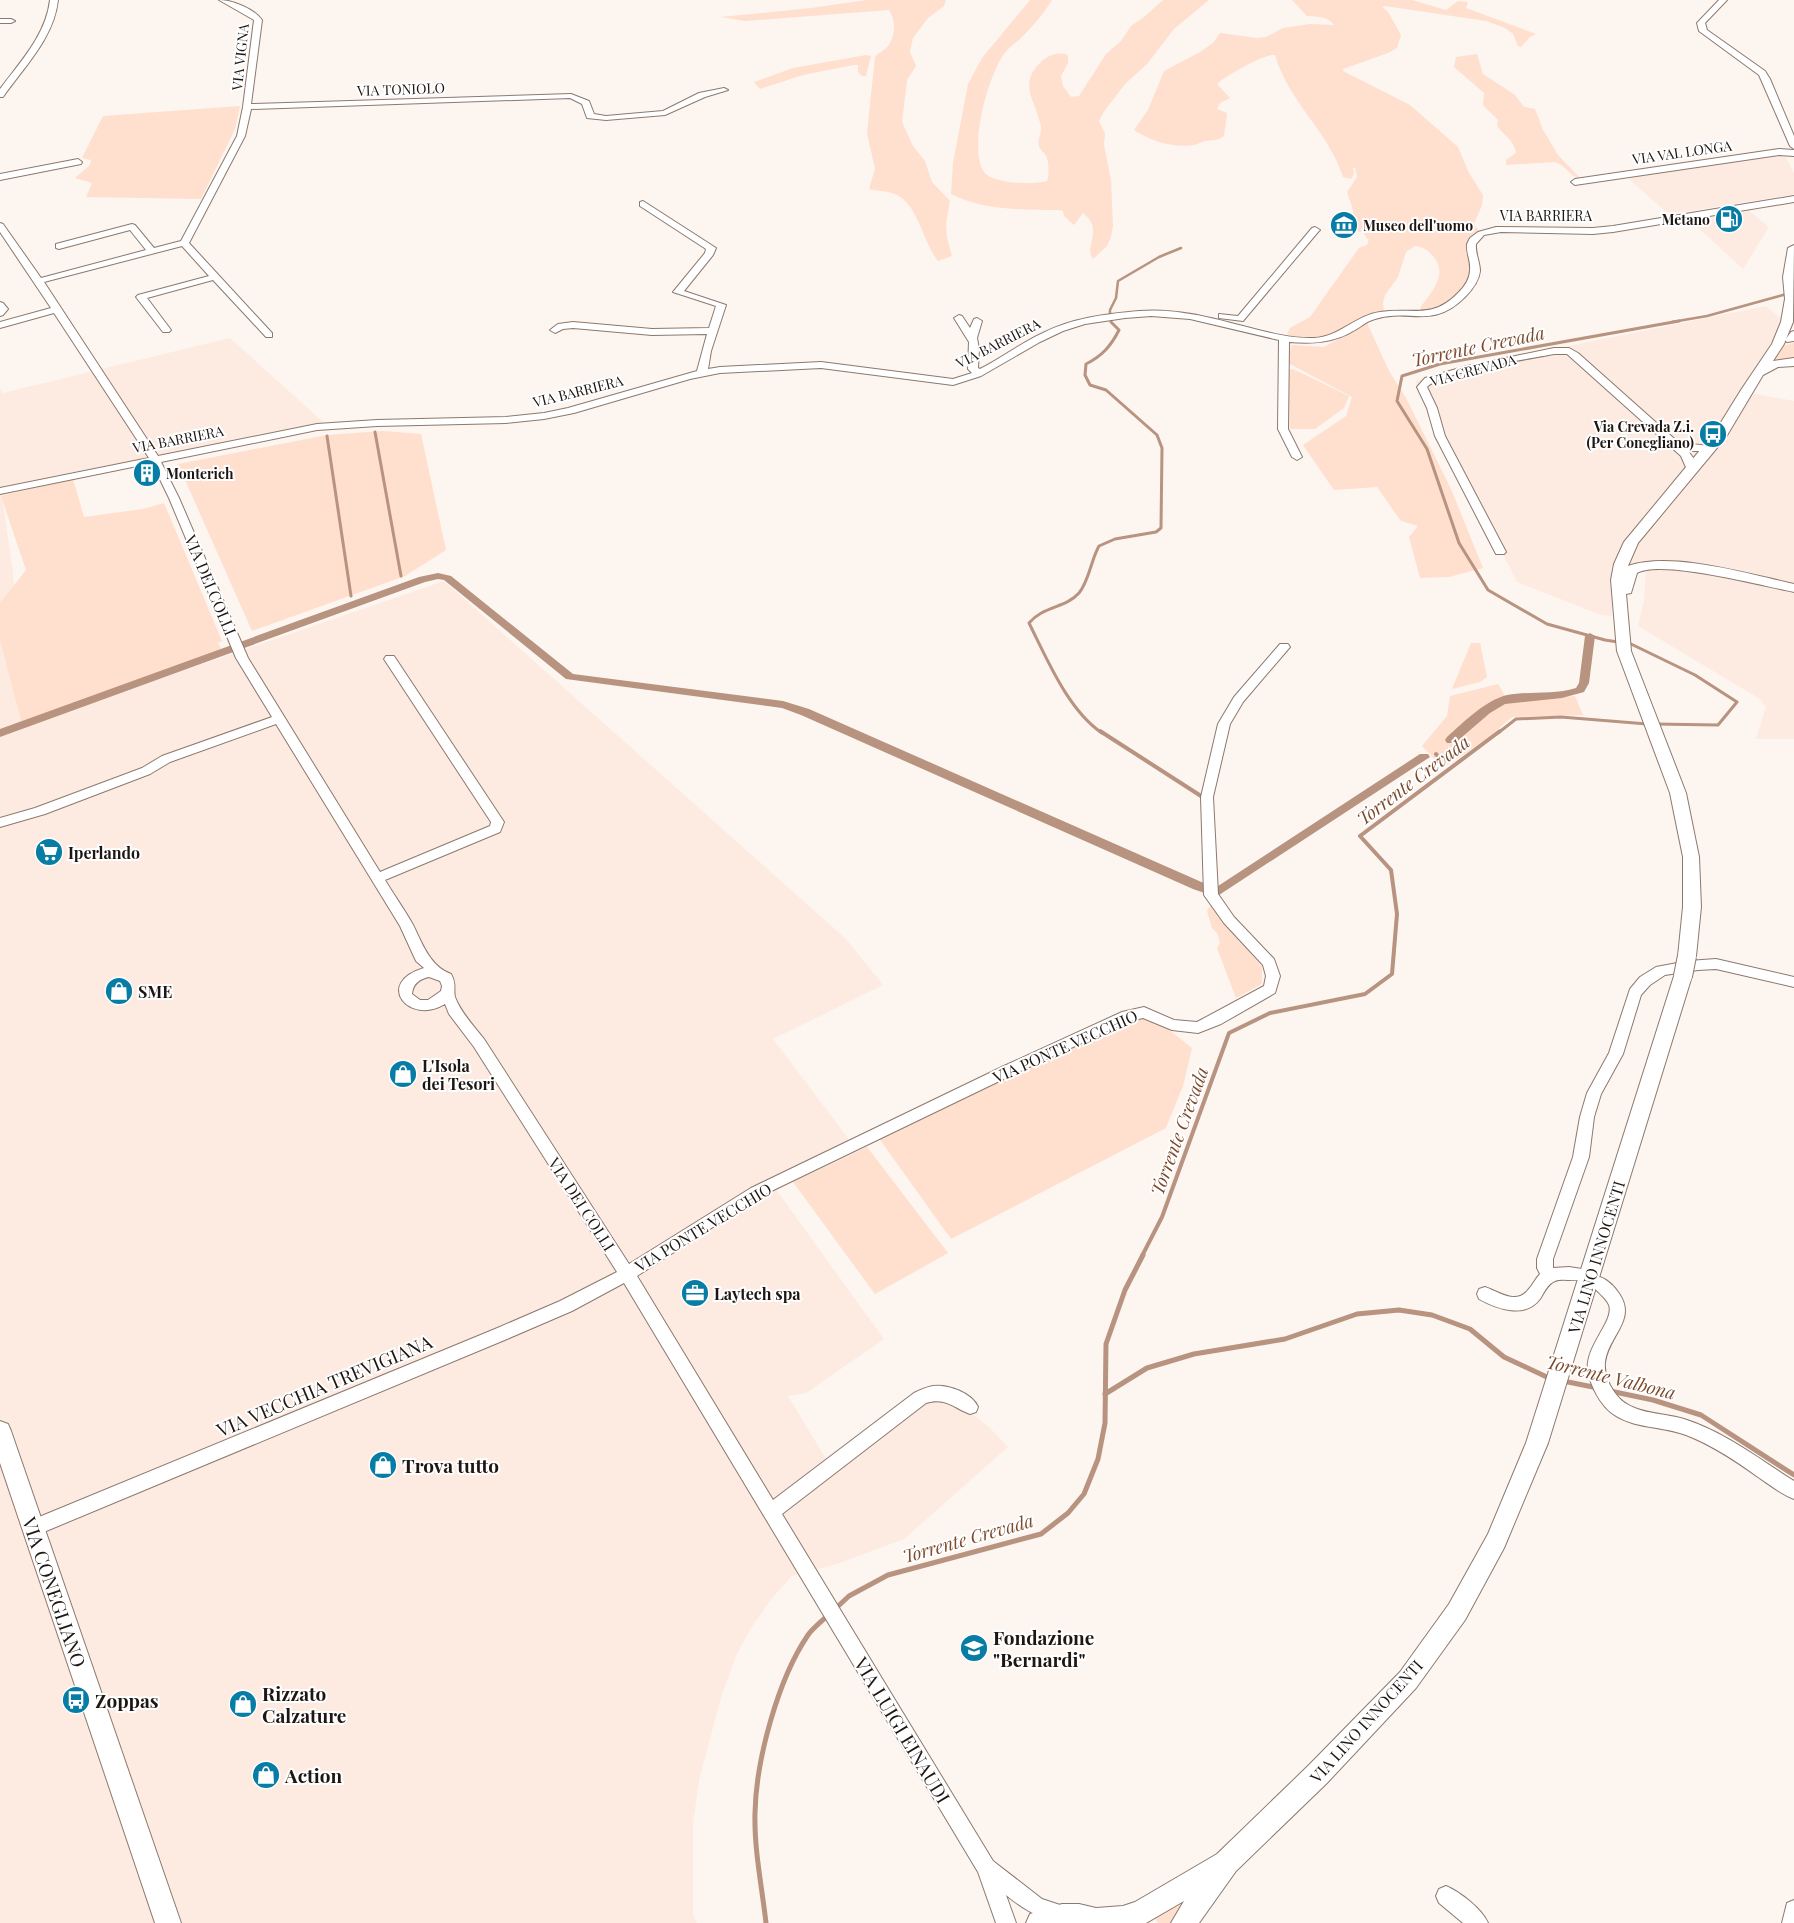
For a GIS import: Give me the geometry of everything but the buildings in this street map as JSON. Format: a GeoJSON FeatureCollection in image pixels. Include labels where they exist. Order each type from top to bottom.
{"type":"FeatureCollection","features":[{"type":"Feature","properties":{"kind":"main road"},"geometry":{"type":"LineString","coordinates":[[1621,618],[1618,580],[1621,564],[1631,542],[1722,434],[1747,390],[1789,339],[1787,322],[1793,303],[1789,286],[1790,260],[1794,248]]}},
{"type":"Feature","properties":{"kind":"main road"},"geometry":{"type":"LineString","coordinates":[[1760,373],[1775,364],[1794,362]]}},
{"type":"Feature","properties":{"kind":"main road"},"geometry":{"type":"LineString","coordinates":[[1653,515],[1639,543],[1640,551],[1652,560],[1794,588]]}},
{"type":"Feature","properties":{"kind":"main road"},"geometry":{"type":"LineString","coordinates":[[1621,618],[1632,569],[1650,564],[1676,566]]}},
{"type":"Feature","properties":{"kind":"main road","name":"VIA LINO INNOCENTI"},"geometry":{"type":"LineString","coordinates":[[1184,1923],[1227,1862],[1316,1776],[1408,1680],[1456,1612],[1496,1541],[1537,1443],[1683,976],[1692,907],[1691,857],[1678,793],[1643,706],[1624,651],[1621,618]]}},
{"type":"Feature","properties":{"kind":"main road","name":"VIA CONEGLIANO"},"geometry":{"type":"LineString","coordinates":[[0,1431],[168,1923]]}},
{"type":"Feature","properties":{"kind":"main road","name":"VIA LINO INNOCENTI"},"geometry":{"type":"LineString","coordinates":[[1065,1916],[1081,1917],[1099,1922],[1123,1919],[1142,1912],[1227,1862]]}},
{"type":"Feature","properties":{"kind":"main road"},"geometry":{"type":"LineString","coordinates":[[1039,1923],[1065,1916]]}},
{"type":"Feature","properties":{"kind":"street"},"geometry":{"type":"LineString","coordinates":[[0,95],[47,28],[52,18],[54,0]]}},
{"type":"Feature","properties":{"kind":"street","name":"VIA VIGNA"},"geometry":{"type":"LineString","coordinates":[[223,0],[255,16],[258,20],[247,107]]}},
{"type":"Feature","properties":{"kind":"street"},"geometry":{"type":"LineString","coordinates":[[1723,0],[1701,23],[1703,31],[1762,73],[1794,146]]}},
{"type":"Feature","properties":{"kind":"street"},"geometry":{"type":"LineString","coordinates":[[0,22],[11,21]]}},
{"type":"Feature","properties":{"kind":"street","name":"VIA TONIOLO"},"geometry":{"type":"LineString","coordinates":[[247,107],[571,96],[586,103],[590,116],[606,118],[665,113],[702,95],[724,90]]}},
{"type":"Feature","properties":{"kind":"street"},"geometry":{"type":"LineString","coordinates":[[39,281],[184,243],[189,237],[240,136],[247,107]]}},
{"type":"Feature","properties":{"kind":"street","name":"VIA VAL LONGA"},"geometry":{"type":"LineString","coordinates":[[1575,182],[1779,152],[1794,153]]}},
{"type":"Feature","properties":{"kind":"street"},"geometry":{"type":"LineString","coordinates":[[0,177],[78,162]]}},
{"type":"Feature","properties":{"kind":"street","name":"VIA BARRIERA"},"geometry":{"type":"LineString","coordinates":[[0,491],[328,426],[377,422],[506,420],[544,416],[570,411],[702,373],[821,366],[948,382],[968,378],[1038,339],[1064,327],[1087,322],[1151,314],[1183,316],[1284,338],[1319,341],[1352,328],[1372,316],[1434,313],[1446,308],[1455,302],[1474,278],[1474,265],[1470,248],[1477,235],[1487,231],[1501,229],[1594,231],[1794,199]]}},
{"type":"Feature","properties":{"kind":"street"},"geometry":{"type":"LineString","coordinates":[[643,204],[711,248],[710,254],[678,292],[721,305],[711,332],[702,373]]}},
{"type":"Feature","properties":{"kind":"street"},"geometry":{"type":"LineString","coordinates":[[59,246],[132,228],[151,252]]}},
{"type":"Feature","properties":{"kind":"street","name":"VIA DEI COLLI"},"geometry":{"type":"LineString","coordinates":[[2,229],[39,281],[155,459],[174,498],[237,646],[406,925],[416,948],[427,966],[448,981],[447,993],[450,1002],[479,1043],[628,1274],[732,1444],[820,1594]]}},
{"type":"Feature","properties":{"kind":"street","name":"VIA BARRIERA"},"geometry":{"type":"LineString","coordinates":[[1151,314],[1167,307],[1240,319],[1315,230]]}},
{"type":"Feature","properties":{"kind":"street"},"geometry":{"type":"LineString","coordinates":[[184,243],[269,335]]}},
{"type":"Feature","properties":{"kind":"street"},"geometry":{"type":"LineString","coordinates":[[166,330],[141,297],[215,277]]}},
{"type":"Feature","properties":{"kind":"street"},"geometry":{"type":"LineString","coordinates":[[0,305],[3,310],[0,313]]}},
{"type":"Feature","properties":{"kind":"street"},"geometry":{"type":"LineString","coordinates":[[0,325],[57,309]]}},
{"type":"Feature","properties":{"kind":"street"},"geometry":{"type":"LineString","coordinates":[[959,318],[975,343],[973,369],[979,372]]}},
{"type":"Feature","properties":{"kind":"street"},"geometry":{"type":"LineString","coordinates":[[972,338],[976,332],[977,321]]}},
{"type":"Feature","properties":{"kind":"street"},"geometry":{"type":"LineString","coordinates":[[555,330],[562,326],[574,325],[652,332],[688,330],[711,332]]}},
{"type":"Feature","properties":{"kind":"street"},"geometry":{"type":"LineString","coordinates":[[1284,338],[1283,429],[1296,457]]}},
{"type":"Feature","properties":{"kind":"street","name":"VIA CREVADA"},"geometry":{"type":"LineString","coordinates":[[1500,552],[1440,436],[1432,408],[1423,390],[1423,384],[1426,382],[1471,368],[1554,351],[1569,351],[1674,444],[1688,459],[1692,470]]}},
{"type":"Feature","properties":{"kind":"street"},"geometry":{"type":"LineString","coordinates":[[1674,444],[1694,449],[1710,448]]}},
{"type":"Feature","properties":{"kind":"street","name":"VIA PONTE VECCHIO"},"geometry":{"type":"LineString","coordinates":[[628,1274],[756,1192],[1008,1070],[1127,1016],[1144,1012],[1172,1025],[1198,1028],[1216,1020],[1270,989],[1272,976],[1269,963],[1229,920],[1211,895],[1207,797],[1224,724],[1238,700],[1284,647]]}},
{"type":"Feature","properties":{"kind":"street"},"geometry":{"type":"LineString","coordinates":[[378,878],[494,829],[498,822],[390,659]]}},
{"type":"Feature","properties":{"kind":"street"},"geometry":{"type":"LineString","coordinates":[[3,821],[40,811],[131,776],[166,760],[280,718]]}},
{"type":"Feature","properties":{"kind":"street","name":"VIA DEI COLLI"},"geometry":{"type":"LineString","coordinates":[[416,948],[416,964],[412,979],[405,990],[408,1000],[418,1005],[428,1005],[449,1014],[467,1027]]}},
{"type":"Feature","properties":{"kind":"street"},"geometry":{"type":"LineString","coordinates":[[1549,1276],[1545,1268],[1545,1259],[1581,1157],[1587,1117],[1592,1101],[1616,1054],[1639,986],[1661,971],[1715,964],[1734,967],[1783,982],[1794,982]]}},
{"type":"Feature","properties":{"kind":"street"},"geometry":{"type":"LineString","coordinates":[[412,979],[424,973],[436,973]]}},
{"type":"Feature","properties":{"kind":"street"},"geometry":{"type":"LineString","coordinates":[[428,1005],[440,1001],[447,993]]}},
{"type":"Feature","properties":{"kind":"street","name":"VIA VECCHIA TREVIGIANA"},"geometry":{"type":"LineString","coordinates":[[34,1528],[501,1334],[566,1306],[628,1274]]}},
{"type":"Feature","properties":{"kind":"street"},"geometry":{"type":"LineString","coordinates":[[1485,1294],[1500,1302],[1516,1304],[1533,1296],[1543,1281],[1549,1276],[1576,1274]]}},
{"type":"Feature","properties":{"kind":"street"},"geometry":{"type":"LineString","coordinates":[[1600,1284],[1615,1302],[1618,1315],[1614,1326],[1598,1352],[1596,1365],[1599,1380],[1614,1405],[1625,1412],[1669,1422],[1698,1432],[1794,1492]]}},
{"type":"Feature","properties":{"kind":"street"},"geometry":{"type":"LineString","coordinates":[[771,1512],[920,1398],[937,1393],[949,1394],[970,1406]]}},
{"type":"Feature","properties":{"kind":"street","name":"VIA LUIGI EINAUDI"},"geometry":{"type":"LineString","coordinates":[[820,1594],[986,1867],[1006,1923]]}},
{"type":"Feature","properties":{"kind":"street","name":"VIA LUIGI EINAUDI"},"geometry":{"type":"LineString","coordinates":[[986,1867],[1036,1907],[1065,1916]]}},
{"type":"Feature","properties":{"kind":"street"},"geometry":{"type":"LineString","coordinates":[[1446,1896],[1478,1923]]}},
{"type":"Feature","properties":{"kind":"street"},"geometry":{"type":"LineString","coordinates":[[1792,1923],[1794,1910]]}},
{"type":"Feature","properties":{"kind":"shaded area"},"geometry":{"type":"Polygon","coordinates":[[[867,0],[946,0],[944,6],[928,18],[913,38],[910,52],[916,66],[907,80],[902,122],[913,146],[925,161],[932,182],[950,201],[946,224],[947,238],[952,256],[938,261],[916,216],[904,200],[894,194],[869,189],[875,169],[867,133],[875,57],[887,47],[893,37],[894,23],[889,10],[745,21],[721,17],[867,0]]]}},
{"type":"Feature","properties":{"kind":"shaded area"},"geometry":{"type":"Polygon","coordinates":[[[1030,0],[1052,0],[1031,28],[1006,51],[998,64],[986,95],[979,130],[978,147],[980,161],[984,172],[988,176],[1004,181],[1023,183],[1041,182],[1048,179],[1048,161],[1039,146],[1041,127],[1029,85],[1035,69],[1043,60],[1055,54],[1068,55],[1068,63],[1061,76],[1063,86],[1071,97],[1079,96],[1106,54],[1121,41],[1131,26],[1163,0],[1209,0],[1174,29],[1147,64],[1125,84],[1099,121],[1105,134],[1104,145],[1111,180],[1113,226],[1107,246],[1093,259],[1090,248],[1093,232],[1092,226],[1083,213],[1074,225],[1064,216],[1063,211],[989,206],[951,194],[953,163],[968,84],[982,58],[1030,0]]]}},
{"type":"Feature","properties":{"kind":"shaded area"},"geometry":{"type":"Polygon","coordinates":[[[1292,0],[1412,0],[1446,10],[1458,1],[1468,2],[1466,8],[1536,34],[1530,37],[1521,47],[1518,46],[1513,34],[1505,28],[1486,21],[1385,6],[1382,7],[1388,12],[1401,35],[1397,48],[1343,69],[1343,71],[1410,105],[1458,147],[1469,173],[1483,195],[1482,205],[1474,224],[1479,231],[1473,235],[1468,244],[1472,263],[1471,274],[1462,290],[1448,304],[1425,312],[1420,308],[1437,283],[1439,269],[1437,262],[1430,253],[1415,246],[1406,252],[1398,277],[1385,295],[1384,311],[1370,315],[1327,336],[1298,338],[1287,333],[1290,328],[1310,317],[1359,248],[1367,245],[1369,239],[1367,239],[1364,233],[1354,230],[1353,210],[1347,192],[1357,177],[1355,168],[1353,168],[1354,174],[1351,179],[1343,177],[1328,145],[1289,87],[1275,55],[1255,61],[1218,83],[1230,98],[1220,103],[1217,109],[1227,113],[1224,136],[1222,138],[1186,146],[1154,140],[1134,130],[1148,110],[1164,71],[1200,52],[1213,43],[1220,33],[1257,38],[1266,37],[1283,28],[1310,24],[1334,25],[1326,18],[1307,16],[1292,0]]]}},
{"type":"Feature","properties":{"kind":"shaded area"},"geometry":{"type":"Polygon","coordinates":[[[1477,54],[1483,74],[1515,95],[1524,107],[1535,109],[1543,130],[1558,155],[1581,179],[1573,176],[1562,165],[1554,162],[1506,165],[1506,160],[1516,153],[1513,144],[1499,129],[1497,125],[1498,120],[1483,105],[1484,93],[1454,67],[1456,57],[1477,54]]]}},
{"type":"Feature","properties":{"kind":"shaded area"},"geometry":{"type":"Polygon","coordinates":[[[866,55],[871,56],[866,76],[862,76],[858,72],[858,65],[854,65],[803,75],[760,89],[754,82],[793,68],[866,55]]]}},
{"type":"Feature","properties":{"kind":"shaded area"},"geometry":{"type":"Polygon","coordinates":[[[240,106],[235,129],[201,199],[86,197],[92,183],[75,178],[90,165],[91,160],[82,158],[103,116],[240,106]]]}},
{"type":"Feature","properties":{"kind":"shaded area"},"geometry":{"type":"Polygon","coordinates":[[[1784,154],[1794,173],[1794,194],[1792,195],[1683,212],[1666,212],[1629,179],[1653,171],[1784,154]]]}},
{"type":"Feature","properties":{"kind":"shaded area"},"geometry":{"type":"Polygon","coordinates":[[[1749,211],[1769,227],[1743,269],[1691,221],[1749,211]]]}},
{"type":"Feature","properties":{"kind":"shaded area"},"geometry":{"type":"Polygon","coordinates":[[[1766,306],[1785,322],[1744,392],[1794,401],[1794,739],[1756,739],[1766,707],[1760,699],[1638,626],[1644,600],[1646,569],[1617,563],[1612,584],[1612,616],[1601,615],[1517,582],[1415,381],[1465,367],[1766,306]]]}},
{"type":"Feature","properties":{"kind":"shaded area"},"geometry":{"type":"Polygon","coordinates":[[[1367,323],[1389,371],[1406,398],[1451,489],[1483,568],[1449,577],[1420,578],[1409,537],[1418,526],[1401,521],[1377,487],[1334,490],[1303,445],[1346,416],[1352,397],[1288,363],[1291,345],[1324,347],[1367,323]]]}},
{"type":"Feature","properties":{"kind":"shaded area"},"geometry":{"type":"Polygon","coordinates":[[[230,338],[323,422],[2,496],[13,573],[22,726],[444,581],[846,939],[883,985],[773,1039],[851,1142],[779,1179],[777,1191],[884,1339],[806,1393],[788,1396],[828,1462],[931,1397],[959,1404],[989,1427],[1008,1447],[904,1539],[837,1564],[792,1576],[772,1598],[751,1628],[736,1656],[722,1694],[699,1780],[693,1825],[693,1915],[697,1923],[0,1923],[0,389],[3,393],[230,338]]]}},
{"type":"Feature","properties":{"kind":"shaded area"},"geometry":{"type":"Polygon","coordinates":[[[1794,343],[1794,360],[1772,360],[1782,346],[1794,343]]]}},
{"type":"Feature","properties":{"kind":"shaded area"},"geometry":{"type":"Polygon","coordinates":[[[1293,369],[1349,396],[1344,408],[1315,429],[1290,429],[1288,370],[1293,369]]]}},
{"type":"Feature","properties":{"kind":"shaded area"},"geometry":{"type":"Polygon","coordinates":[[[383,431],[421,434],[446,550],[405,576],[252,631],[178,464],[327,435],[383,431]]]}},
{"type":"Feature","properties":{"kind":"shaded area"},"geometry":{"type":"Polygon","coordinates":[[[73,479],[84,517],[143,509],[164,503],[222,641],[218,643],[223,653],[22,724],[0,640],[0,603],[26,570],[1,496],[73,479]]]}},
{"type":"Feature","properties":{"kind":"shaded area"},"geometry":{"type":"Polygon","coordinates":[[[1471,643],[1480,643],[1487,677],[1480,682],[1452,689],[1471,643]]]}},
{"type":"Feature","properties":{"kind":"shaded area"},"geometry":{"type":"Polygon","coordinates":[[[1498,684],[1509,702],[1575,696],[1583,715],[1512,717],[1488,738],[1443,768],[1422,746],[1447,716],[1450,696],[1498,684]]]}},
{"type":"Feature","properties":{"kind":"shaded area"},"geometry":{"type":"Polygon","coordinates":[[[1211,905],[1262,967],[1262,984],[1236,998],[1217,948],[1220,943],[1217,933],[1212,928],[1207,911],[1211,905]]]}},
{"type":"Feature","properties":{"kind":"shaded area"},"geometry":{"type":"Polygon","coordinates":[[[1140,1018],[1168,1029],[1192,1048],[1183,1086],[1166,1128],[951,1239],[878,1137],[1140,1018]]]}},
{"type":"Feature","properties":{"kind":"shaded area"},"geometry":{"type":"Polygon","coordinates":[[[867,1147],[948,1253],[875,1294],[793,1182],[867,1147]]]}},
{"type":"Feature","properties":{"kind":"shaded area"},"geometry":{"type":"Polygon","coordinates":[[[1186,1899],[1171,1923],[1158,1923],[1154,1918],[1186,1899]]]}},
{"type":"Feature","properties":{"kind":"waterway"},"geometry":{"type":"LineString","coordinates":[[1110,315],[1110,310],[1116,298],[1118,281],[1159,257],[1181,248]]}},
{"type":"Feature","properties":{"kind":"waterway","name":"Torrente Crevada"},"geometry":{"type":"LineString","coordinates":[[1672,322],[1707,316],[1794,292]]}},
{"type":"Feature","properties":{"kind":"waterway","name":"Torrente Crevada"},"geometry":{"type":"LineString","coordinates":[[1654,724],[1718,725],[1737,702],[1695,675],[1631,644],[1605,640],[1547,624],[1488,590],[1459,543],[1427,449],[1397,401],[1402,376],[1440,364],[1679,321]]}},
{"type":"Feature","properties":{"kind":"waterway"},"geometry":{"type":"LineString","coordinates":[[1102,733],[1090,723],[1069,698],[1051,668],[1029,623],[1041,613],[1068,602],[1079,593],[1085,583],[1099,546],[1115,539],[1156,532],[1161,528],[1162,448],[1157,435],[1106,390],[1090,385],[1085,375],[1086,364],[1106,350],[1119,330],[1111,322]]}},
{"type":"Feature","properties":{"kind":"waterway"},"geometry":{"type":"LineString","coordinates":[[375,432],[401,576]]}},
{"type":"Feature","properties":{"kind":"waterway"},"geometry":{"type":"LineString","coordinates":[[327,436],[351,596]]}},
{"type":"Feature","properties":{"kind":"waterway"},"geometry":{"type":"LineString","coordinates":[[0,733],[423,579],[438,576],[447,578],[570,677],[783,705],[805,712],[1216,893],[1424,757]]}},
{"type":"Feature","properties":{"kind":"waterway"},"geometry":{"type":"LineString","coordinates":[[1451,740],[1470,723],[1501,701],[1571,693],[1580,690],[1584,683],[1590,636]]}},
{"type":"Feature","properties":{"kind":"waterway","name":"Torrente Crevada"},"geometry":{"type":"LineString","coordinates":[[1498,733],[1516,719],[1561,717],[1647,724]]}},
{"type":"Feature","properties":{"kind":"waterway"},"geometry":{"type":"LineString","coordinates":[[1100,731],[1201,796]]}},
{"type":"Feature","properties":{"kind":"waterway","name":"Torrente Crevada"},"geometry":{"type":"LineString","coordinates":[[1142,1256],[1162,1217],[1229,1033],[1270,1013],[1365,994],[1392,974],[1397,914],[1391,870],[1360,836],[1500,731]]}},
{"type":"Feature","properties":{"kind":"waterway"},"geometry":{"type":"LineString","coordinates":[[1436,754],[1444,764]]}},
{"type":"Feature","properties":{"kind":"waterway","name":"Torrente Crevada"},"geometry":{"type":"LineString","coordinates":[[1105,1394],[1106,1344],[1125,1290],[1143,1255]]}},
{"type":"Feature","properties":{"kind":"waterway","name":"Torrente Valbona"},"geometry":{"type":"LineString","coordinates":[[1105,1394],[1147,1368],[1194,1354],[1285,1339],[1357,1314],[1399,1310],[1432,1315],[1470,1329],[1504,1357],[1551,1379]]}},
{"type":"Feature","properties":{"kind":"waterway","name":"Torrente Valbona"},"geometry":{"type":"LineString","coordinates":[[1563,1381],[1598,1388]]}},
{"type":"Feature","properties":{"kind":"waterway","name":"Torrente Valbona"},"geometry":{"type":"LineString","coordinates":[[1610,1391],[1653,1400],[1701,1415],[1794,1475]]}},
{"type":"Feature","properties":{"kind":"waterway","name":"Torrente Crevada"},"geometry":{"type":"LineString","coordinates":[[834,1610],[849,1596],[888,1575],[1041,1534],[1068,1513],[1084,1494],[1098,1459],[1105,1423],[1105,1394]]}},
{"type":"Feature","properties":{"kind":"waterway","name":"Torrente Crevada"},"geometry":{"type":"LineString","coordinates":[[766,1923],[755,1827],[759,1769],[778,1697],[787,1674],[808,1635],[827,1616]]}},
{"type":"Feature","properties":{"kind":"place","name":"Metano"},"geometry":{"type":"Point","coordinates":[1729,219]}},
{"type":"Feature","properties":{"kind":"place","name":"Museo dell'uomo"},"geometry":{"type":"Point","coordinates":[1344,225]}},
{"type":"Feature","properties":{"kind":"place","name":"Via Crevada Z.i. (Per Conegliano)"},"geometry":{"type":"Point","coordinates":[1713,434]}},
{"type":"Feature","properties":{"kind":"place","name":"Monterich"},"geometry":{"type":"Point","coordinates":[147,473]}},
{"type":"Feature","properties":{"kind":"place","name":"Iperlando"},"geometry":{"type":"Point","coordinates":[49,852]}},
{"type":"Feature","properties":{"kind":"place","name":"SME"},"geometry":{"type":"Point","coordinates":[119,991]}},
{"type":"Feature","properties":{"kind":"place","name":"L'Isola dei Tesori"},"geometry":{"type":"Point","coordinates":[403,1074]}},
{"type":"Feature","properties":{"kind":"place","name":"Laytech spa"},"geometry":{"type":"Point","coordinates":[695,1293]}},
{"type":"Feature","properties":{"kind":"place","name":"Trova tutto"},"geometry":{"type":"Point","coordinates":[383,1465]}},
{"type":"Feature","properties":{"kind":"place","name":"Fondazione \"Bernardi\""},"geometry":{"type":"Point","coordinates":[974,1648]}},
{"type":"Feature","properties":{"kind":"place","name":"Zoppas"},"geometry":{"type":"Point","coordinates":[76,1700]}},
{"type":"Feature","properties":{"kind":"place","name":"Rizzato Calzature"},"geometry":{"type":"Point","coordinates":[243,1704]}},
{"type":"Feature","properties":{"kind":"place","name":"Action"},"geometry":{"type":"Point","coordinates":[266,1775]}}]}
